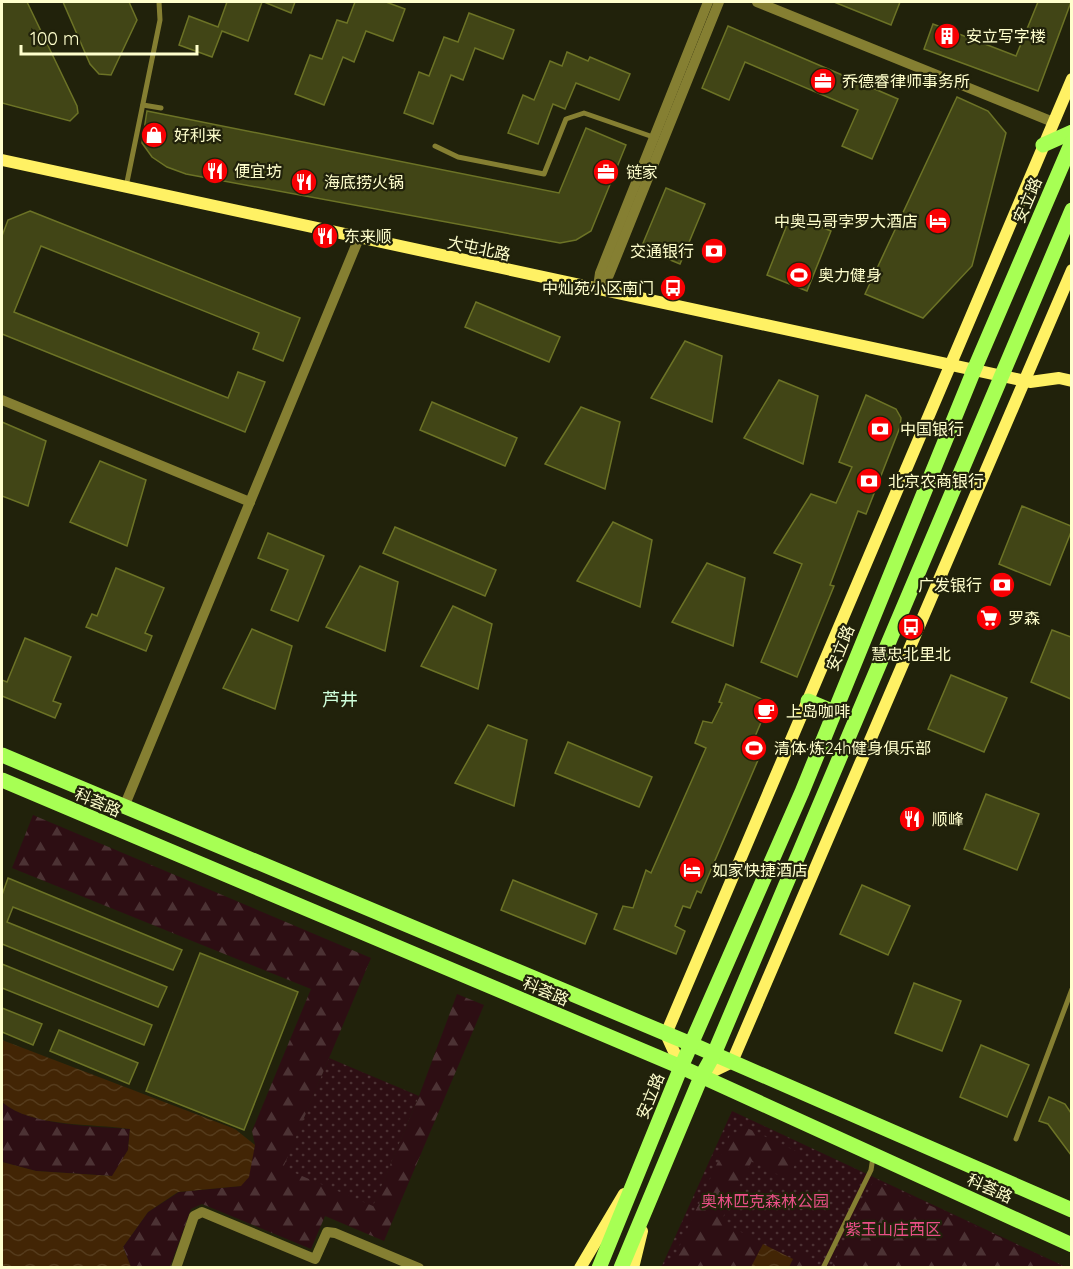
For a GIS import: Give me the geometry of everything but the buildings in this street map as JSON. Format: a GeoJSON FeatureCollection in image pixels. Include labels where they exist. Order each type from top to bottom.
{"type":"FeatureCollection","features":[{"type":"Feature","properties":{"kind":"main road"},"geometry":{"type":"LineString","coordinates":[[1043,145],[1071,132]]}},
{"type":"Feature","properties":{"kind":"main road","name":"安立路"},"geometry":{"type":"LineString","coordinates":[[599,1268],[691,1044],[802,792],[974,370],[1071,142]]}},
{"type":"Feature","properties":{"kind":"main road"},"geometry":{"type":"LineString","coordinates":[[621,1268],[701,1077],[714,1054],[1071,210]]}},
{"type":"Feature","properties":{"kind":"main road"},"geometry":{"type":"LineString","coordinates":[[808,701],[834,712]]}},
{"type":"Feature","properties":{"kind":"main road","name":"科荟路"},"geometry":{"type":"LineString","coordinates":[[2,755],[691,1044],[1071,1210]]}},
{"type":"Feature","properties":{"kind":"main road","name":"科荟路"},"geometry":{"type":"LineString","coordinates":[[2,780],[681,1068],[1071,1245]]}},
{"type":"Feature","properties":{"kind":"street"},"geometry":{"type":"LineString","coordinates":[[598,290],[609,275],[708,2]]}},
{"type":"Feature","properties":{"kind":"street"},"geometry":{"type":"LineString","coordinates":[[659,139],[719,2]]}},
{"type":"Feature","properties":{"kind":"street"},"geometry":{"type":"LineString","coordinates":[[757,2],[1053,122]]}},
{"type":"Feature","properties":{"kind":"street","name":"安立路"},"geometry":{"type":"LineString","coordinates":[[666,1034],[1071,79]]}},
{"type":"Feature","properties":{"kind":"street","name":"大屯北路"},"geometry":{"type":"LineString","coordinates":[[3,164],[974,370]]}},
{"type":"Feature","properties":{"kind":"street"},"geometry":{"type":"LineString","coordinates":[[124,807],[359,238]]}},
{"type":"Feature","properties":{"kind":"street"},"geometry":{"type":"LineString","coordinates":[[701,1077],[732,1062],[1071,270]]}},
{"type":"Feature","properties":{"kind":"street"},"geometry":{"type":"LineString","coordinates":[[974,370],[1024,381],[1059,378],[1071,381]]}},
{"type":"Feature","properties":{"kind":"street"},"geometry":{"type":"LineString","coordinates":[[2,400],[250,502]]}},
{"type":"Feature","properties":{"kind":"street"},"geometry":{"type":"LineString","coordinates":[[666,1034],[681,1068]]}},
{"type":"Feature","properties":{"kind":"street","name":"安立路"},"geometry":{"type":"LineString","coordinates":[[579,1268],[640,1167]]}},
{"type":"Feature","properties":{"kind":"street"},"geometry":{"type":"LineString","coordinates":[[633,1268],[651,1197]]}},
{"type":"Feature","properties":{"kind":"street"},"geometry":{"type":"LineString","coordinates":[[176,1268],[194,1216],[202,1212],[315,1259],[327,1232],[335,1233],[415,1267]]}},
{"type":"Feature","properties":{"kind":"lane"},"geometry":{"type":"LineString","coordinates":[[126,189],[160,20],[159,2]]}},
{"type":"Feature","properties":{"kind":"lane"},"geometry":{"type":"LineString","coordinates":[[143,105],[161,108]]}},
{"type":"Feature","properties":{"kind":"lane"},"geometry":{"type":"LineString","coordinates":[[435,146],[458,157],[544,174],[566,119],[584,113],[659,139]]}},
{"type":"Feature","properties":{"kind":"lane"},"geometry":{"type":"LineString","coordinates":[[1016,1139],[1071,989]]}},
{"type":"Feature","properties":{"kind":"lane"},"geometry":{"type":"LineString","coordinates":[[823,1268],[871,1170],[874,1155]]}},
{"type":"Feature","properties":{"kind":"green space"},"geometry":{"type":"Polygon","coordinates":[[[33,815],[371,958],[283,1168],[373,1206],[419,1096],[457,994],[484,1005],[384,1241],[325,1216],[311,1249],[202,1204],[191,1209],[170,1267],[131,1267],[123,1247],[148,1212],[179,1192],[241,1186],[255,1145],[252,1131],[311,989],[12,868],[33,815]]]}},
{"type":"Feature","properties":{"kind":"green space"},"geometry":{"type":"Polygon","coordinates":[[[329,1058],[419,1096],[373,1207],[282,1169],[329,1058]]]}},
{"type":"Feature","properties":{"kind":"green space"},"geometry":{"type":"Polygon","coordinates":[[[2,1102],[14,1110],[45,1120],[130,1129],[128,1150],[113,1176],[36,1171],[2,1162],[2,1102]]]}},
{"type":"Feature","properties":{"kind":"green space","name":"奥林匹克森林公园"},"geometry":{"type":"Polygon","coordinates":[[[732,1111],[1066,1267],[661,1268],[732,1111]]]}},
{"type":"Feature","properties":{"kind":"green space"},"geometry":{"type":"Polygon","coordinates":[[[747,1128],[800,1153],[788,1180],[752,1161],[721,1221],[763,1244],[751,1267],[670,1267],[730,1135],[747,1128]]]}},
{"type":"Feature","properties":{"kind":"green space","name":"紫玉山庄西区"},"geometry":{"type":"Polygon","coordinates":[[[874,1180],[1065,1267],[832,1267],[874,1180]]]}},
{"type":"Feature","properties":{"kind":"green space"},"geometry":{"type":"Polygon","coordinates":[[[797,1251],[818,1261],[815,1267],[789,1267],[797,1251]]]}},
{"type":"Feature","properties":{"kind":"water"},"geometry":{"type":"Polygon","coordinates":[[[2,1040],[235,1129],[255,1145],[249,1177],[241,1186],[178,1192],[148,1212],[123,1247],[131,1267],[2,1267],[2,1162],[36,1171],[112,1176],[128,1150],[130,1129],[46,1120],[15,1110],[2,1102],[2,1040]]]}},
{"type":"Feature","properties":{"kind":"water"},"geometry":{"type":"Polygon","coordinates":[[[763,1244],[793,1259],[789,1267],[751,1267],[763,1244]]]}},
{"type":"Feature","properties":{"kind":"place","name":"安立写字楼"},"geometry":{"type":"Point","coordinates":[947,36]}},
{"type":"Feature","properties":{"kind":"place","name":"乔德睿律师事务所"},"geometry":{"type":"Point","coordinates":[823,81]}},
{"type":"Feature","properties":{"kind":"place","name":"好利来"},"geometry":{"type":"Point","coordinates":[154,135]}},
{"type":"Feature","properties":{"kind":"place","name":"便宜坊"},"geometry":{"type":"Point","coordinates":[215,171]}},
{"type":"Feature","properties":{"kind":"place","name":"链家"},"geometry":{"type":"Point","coordinates":[606,172]}},
{"type":"Feature","properties":{"kind":"place","name":"海底捞火锅"},"geometry":{"type":"Point","coordinates":[304,182]}},
{"type":"Feature","properties":{"kind":"place","name":"中奥马哥孛罗大酒店"},"geometry":{"type":"Point","coordinates":[938,221]}},
{"type":"Feature","properties":{"kind":"place","name":"东来顺"},"geometry":{"type":"Point","coordinates":[325,236]}},
{"type":"Feature","properties":{"kind":"place","name":"交通银行"},"geometry":{"type":"Point","coordinates":[714,251]}},
{"type":"Feature","properties":{"kind":"place","name":"奥力健身"},"geometry":{"type":"Point","coordinates":[799,275]}},
{"type":"Feature","properties":{"kind":"place","name":"中灿苑小区南门"},"geometry":{"type":"Point","coordinates":[673,288]}},
{"type":"Feature","properties":{"kind":"place","name":"中国银行"},"geometry":{"type":"Point","coordinates":[880,429]}},
{"type":"Feature","properties":{"kind":"place","name":"北京农商银行"},"geometry":{"type":"Point","coordinates":[869,481]}},
{"type":"Feature","properties":{"kind":"place","name":"广发银行"},"geometry":{"type":"Point","coordinates":[1002,585]}},
{"type":"Feature","properties":{"kind":"place","name":"罗森"},"geometry":{"type":"Point","coordinates":[989,618]}},
{"type":"Feature","properties":{"kind":"place","name":"慧忠北里北"},"geometry":{"type":"Point","coordinates":[911,627]}},
{"type":"Feature","properties":{"kind":"place","name":"上岛咖啡"},"geometry":{"type":"Point","coordinates":[766,711]}},
{"type":"Feature","properties":{"kind":"place","name":"清体·炼24h健身俱乐部"},"geometry":{"type":"Point","coordinates":[754,748]}},
{"type":"Feature","properties":{"kind":"place","name":"顺峰"},"geometry":{"type":"Point","coordinates":[912,819]}},
{"type":"Feature","properties":{"kind":"place","name":"如家快捷酒店"},"geometry":{"type":"Point","coordinates":[692,870]}},
{"type":"Feature","properties":{"kind":"district","name":"芦井"},"geometry":{"type":"Point","coordinates":[340,699]}}]}
